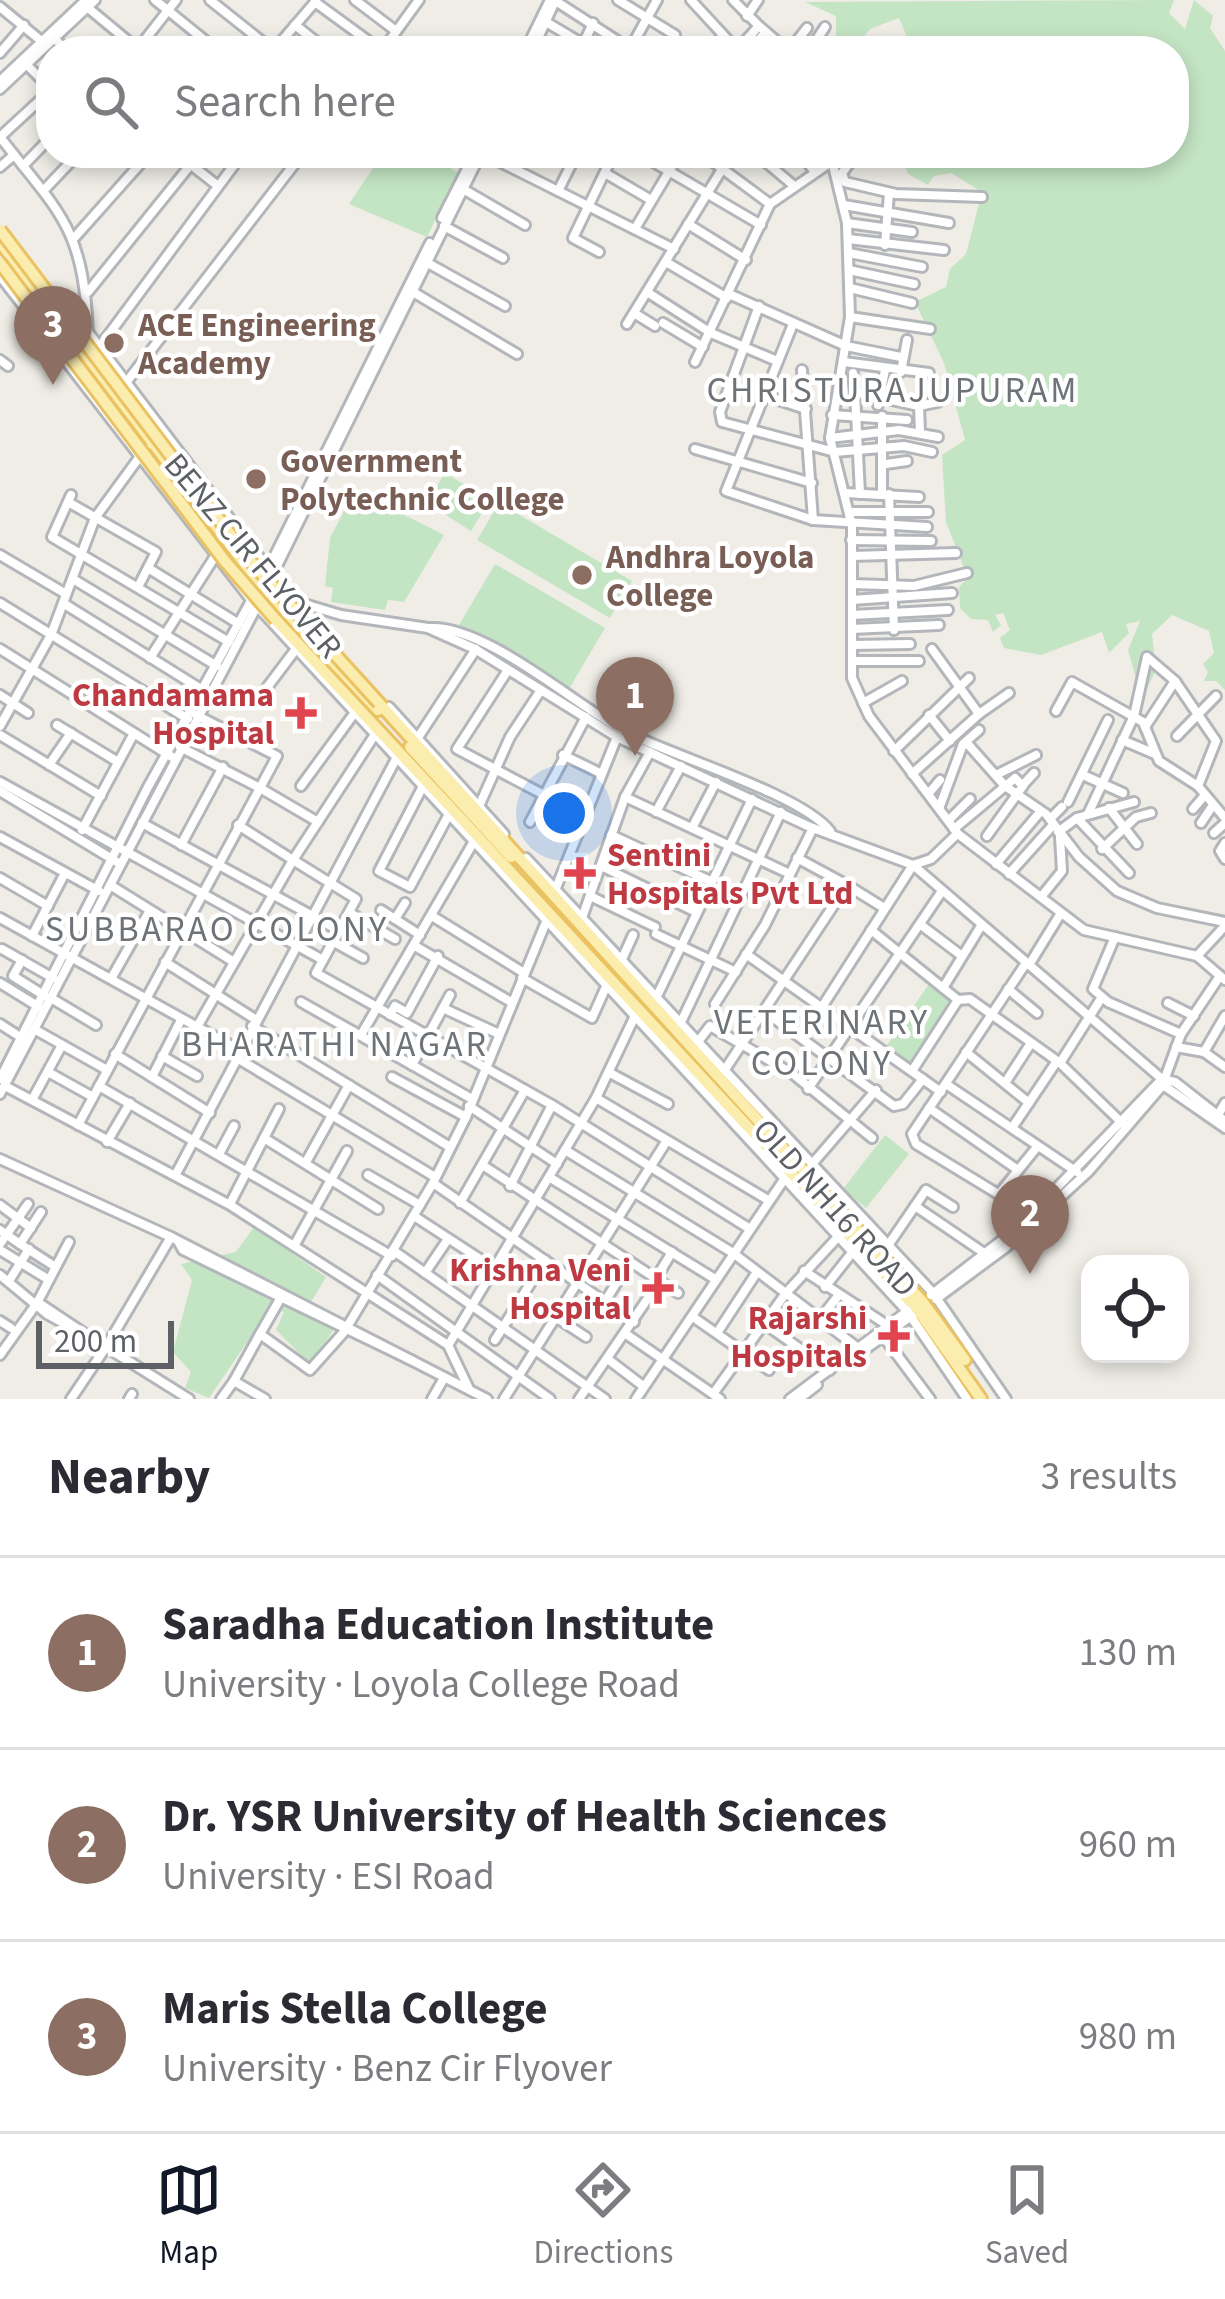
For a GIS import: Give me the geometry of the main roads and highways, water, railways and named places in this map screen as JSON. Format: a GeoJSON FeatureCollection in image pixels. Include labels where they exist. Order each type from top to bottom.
{"type":"FeatureCollection","features":[{"type":"Feature","properties":{"kind":"main road","name":"BENZ CIR FLYOVER"},"geometry":{"type":"LineString","coordinates":[[0,226],[232,538],[526,863]]}},
{"type":"Feature","properties":{"kind":"main road"},"geometry":{"type":"LineString","coordinates":[[0,242],[120,389],[261,589]]}},
{"type":"Feature","properties":{"kind":"main road","name":"BENZ CIR FLYOVER"},"geometry":{"type":"LineString","coordinates":[[0,260],[224,560],[518,884]]}},
{"type":"Feature","properties":{"kind":"main road"},"geometry":{"type":"LineString","coordinates":[[0,260],[142,452],[564,920]]}},
{"type":"Feature","properties":{"kind":"main road","name":"OLD NH16 ROAD"},"geometry":{"type":"LineString","coordinates":[[526,863],[564,920],[921,1305]]}},
{"type":"Feature","properties":{"kind":"main road","name":"OLD NH16 ROAD"},"geometry":{"type":"LineString","coordinates":[[518,884],[564,920],[921,1305],[985,1399]]}},
{"type":"Feature","properties":{"kind":"place","name":"ACE Engineering Academy"},"geometry":{"type":"Point","coordinates":[114,343]}},
{"type":"Feature","properties":{"kind":"place","name":"Maris Stella College"},"geometry":{"type":"Point","coordinates":[53,385]}},
{"type":"Feature","properties":{"kind":"place","name":"Government Polytechnic College"},"geometry":{"type":"Point","coordinates":[256,479]}},
{"type":"Feature","properties":{"kind":"place","name":"Andhra Loyola College"},"geometry":{"type":"Point","coordinates":[582,575]}},
{"type":"Feature","properties":{"kind":"place","name":"Chandamama Hospital"},"geometry":{"type":"Point","coordinates":[301,713]}},
{"type":"Feature","properties":{"kind":"place","name":"Saradha Education Institute"},"geometry":{"type":"Point","coordinates":[635,756]}},
{"type":"Feature","properties":{"kind":"place","name":"Sentini Hospitals Pvt Ltd"},"geometry":{"type":"Point","coordinates":[580,873]}},
{"type":"Feature","properties":{"kind":"place","name":"Dr. YSR University of Health Sciences"},"geometry":{"type":"Point","coordinates":[1030,1274]}},
{"type":"Feature","properties":{"kind":"place","name":"Krishna Veni Hospital"},"geometry":{"type":"Point","coordinates":[658,1288]}},
{"type":"Feature","properties":{"kind":"place","name":"Rajarshi Hospitals"},"geometry":{"type":"Point","coordinates":[894,1336]}},
{"type":"Feature","properties":{"kind":"district","name":"CHRISTURAJUPURAM"},"geometry":{"type":"Point","coordinates":[893,389]}},
{"type":"Feature","properties":{"kind":"district","name":"SUBBARAO COLONY"},"geometry":{"type":"Point","coordinates":[217,928]}},
{"type":"Feature","properties":{"kind":"district","name":"VETERINARY COLONY"},"geometry":{"type":"Point","coordinates":[822,1042]}},
{"type":"Feature","properties":{"kind":"district","name":"BHARATHI NAGAR"},"geometry":{"type":"Point","coordinates":[335,1043]}}]}
